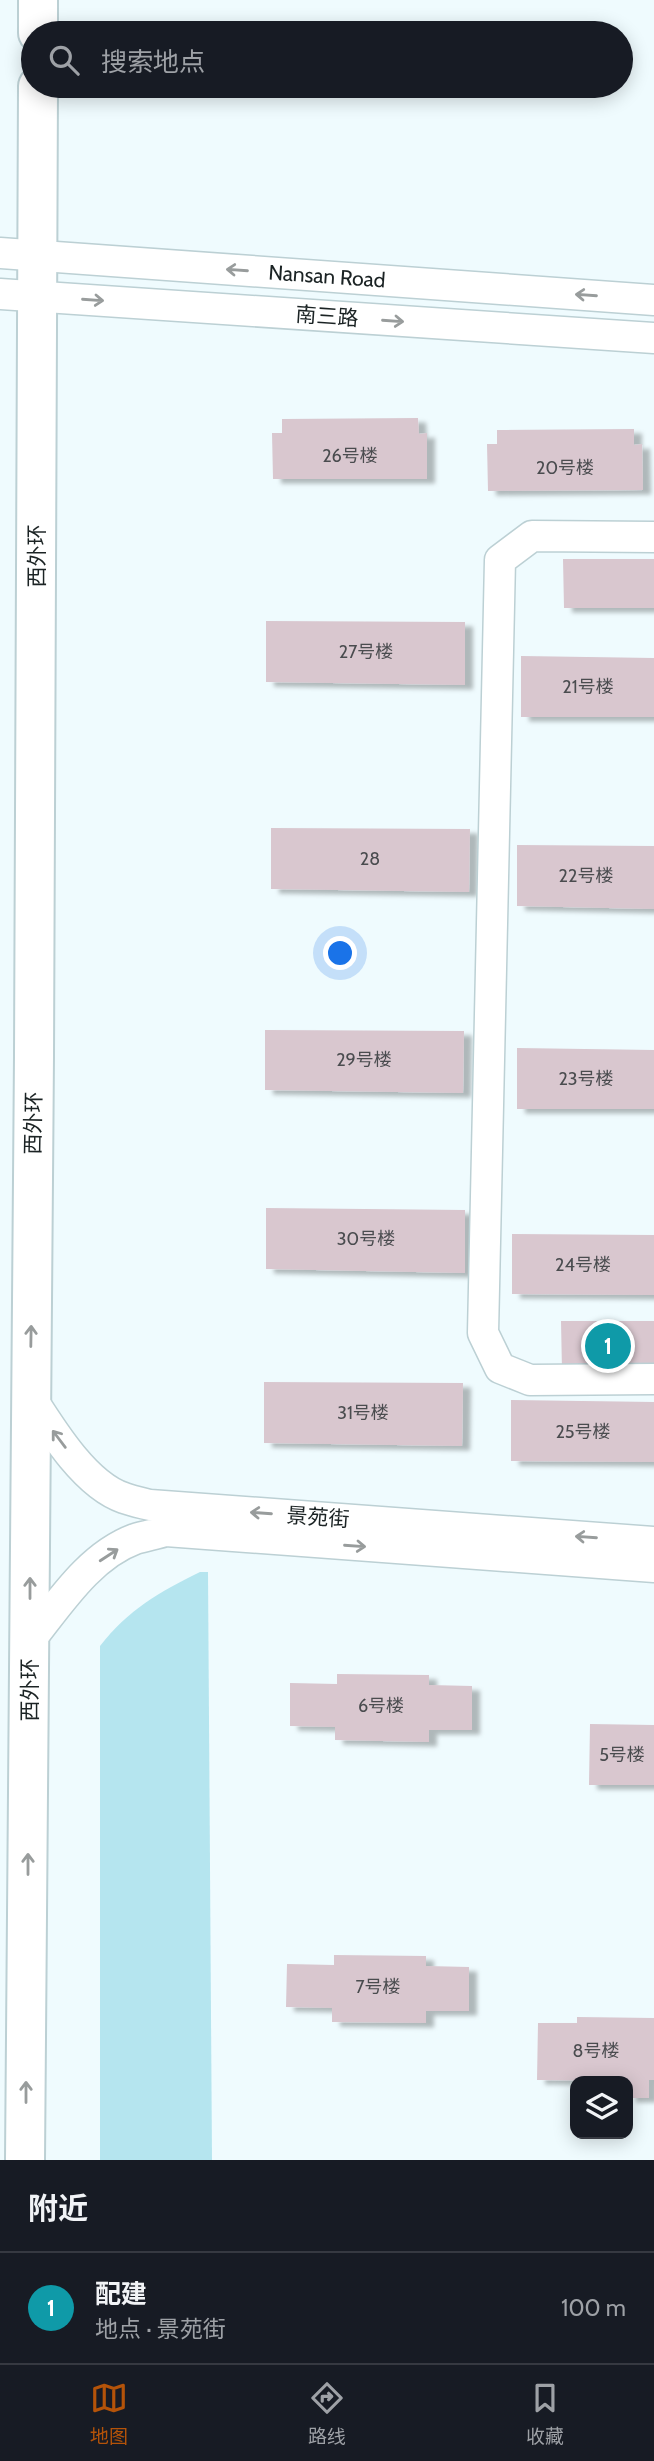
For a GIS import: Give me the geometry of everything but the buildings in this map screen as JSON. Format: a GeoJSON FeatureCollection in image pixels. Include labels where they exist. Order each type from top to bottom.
{"type":"FeatureCollection","features":[{"type":"Feature","properties":{"kind":"highway"},"geometry":{"type":"LineString","coordinates":[[38,0],[38,21]]}},
{"type":"Feature","properties":{"kind":"highway","name":"西外环"},"geometry":{"type":"LineString","coordinates":[[25,2160],[38,98]]}},
{"type":"Feature","properties":{"kind":"street","name":"Nansan Road"},"geometry":{"type":"LineString","coordinates":[[0,253],[654,300]]}},
{"type":"Feature","properties":{"kind":"street","name":"南三路"},"geometry":{"type":"LineString","coordinates":[[0,294],[654,338]]}},
{"type":"Feature","properties":{"kind":"street"},"geometry":{"type":"LineString","coordinates":[[654,537],[533,536],[500,560],[483,1333],[500,1368],[530,1380],[654,1379]]}},
{"type":"Feature","properties":{"kind":"street","name":"景苑街"},"geometry":{"type":"LineString","coordinates":[[30,1396],[54,1434],[76,1462],[98,1483],[121,1498],[150,1505],[654,1542]]}},
{"type":"Feature","properties":{"kind":"street","name":"景苑街"},"geometry":{"type":"LineString","coordinates":[[30,1640],[78,1580],[101,1559],[133,1540],[166,1531],[654,1567]]}},
{"type":"Feature","properties":{"kind":"shaded area"},"geometry":{"type":"Polygon","coordinates":[[[200,1572],[208,1572],[212,2160],[100,2160],[100,1646],[122,1622],[145,1603],[200,1572]]]}},
{"type":"Feature","properties":{"kind":"place","name":"配建"},"geometry":{"type":"Point","coordinates":[608,1346]}}]}
